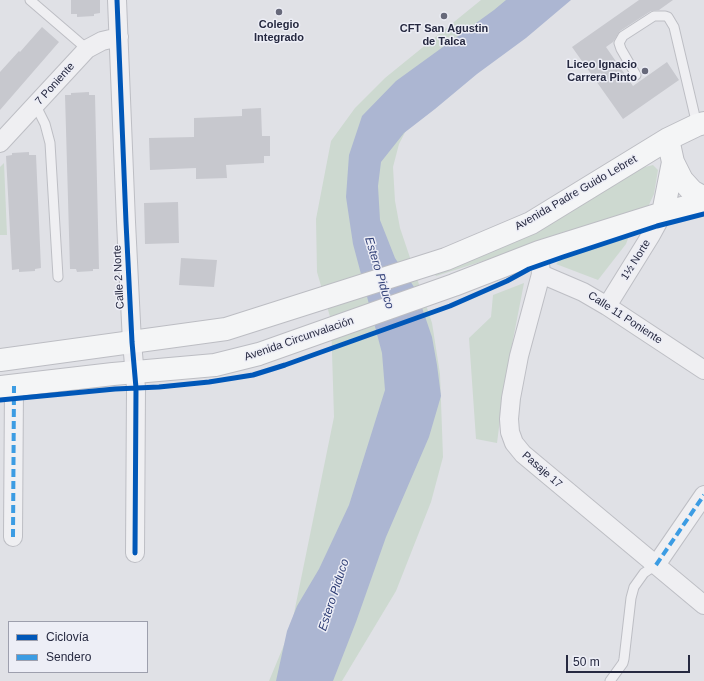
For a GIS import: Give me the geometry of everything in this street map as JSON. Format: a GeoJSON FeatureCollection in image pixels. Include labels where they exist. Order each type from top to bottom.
{"type":"FeatureCollection","features":[{"type":"Feature","properties":{"kind":"main road","name":"Avenida Padre Guido Lebret"},"geometry":{"type":"LineString","coordinates":[[132,342],[226,329],[446,259],[531,223],[668,139],[700,124]]}},
{"type":"Feature","properties":{"kind":"main road"},"geometry":{"type":"LineString","coordinates":[[668,139],[673,162],[682,180],[692,191],[704,198]]}},
{"type":"Feature","properties":{"kind":"main road"},"geometry":{"type":"LineString","coordinates":[[663,213],[673,162]]}},
{"type":"Feature","properties":{"kind":"main road"},"geometry":{"type":"LineString","coordinates":[[539,252],[663,213],[704,202]]}},
{"type":"Feature","properties":{"kind":"main road","name":"Avenida Circunvalación"},"geometry":{"type":"LineString","coordinates":[[7,387],[113,374],[215,365],[259,354],[539,252]]}},
{"type":"Feature","properties":{"kind":"main road"},"geometry":{"type":"LineString","coordinates":[[0,360],[132,342]]}},
{"type":"Feature","properties":{"kind":"street","name":"Calle 2 Norte"},"geometry":{"type":"LineString","coordinates":[[117,0],[132,342],[136,388],[135,553]]}},
{"type":"Feature","properties":{"kind":"street","name":"7 Poniente"},"geometry":{"type":"LineString","coordinates":[[0,143],[36,106],[87,49],[102,41],[118,37]]}},
{"type":"Feature","properties":{"kind":"street","name":"1½ Norte"},"geometry":{"type":"LineString","coordinates":[[607,306],[652,236],[663,213]]}},
{"type":"Feature","properties":{"kind":"street","name":"Pasaje 17"},"geometry":{"type":"LineString","coordinates":[[539,252],[541,274],[519,356],[508,419],[510,432],[514,443],[523,454],[704,605]]}},
{"type":"Feature","properties":{"kind":"street","name":"Calle 11 Poniente"},"geometry":{"type":"LineString","coordinates":[[541,274],[583,292],[607,306],[704,370]]}},
{"type":"Feature","properties":{"kind":"street"},"geometry":{"type":"LineString","coordinates":[[7,387],[13,537]]}},
{"type":"Feature","properties":{"kind":"street"},"geometry":{"type":"LineString","coordinates":[[656,565],[704,495]]}},
{"type":"Feature","properties":{"kind":"lane"},"geometry":{"type":"LineString","coordinates":[[30,0],[87,49]]}},
{"type":"Feature","properties":{"kind":"lane"},"geometry":{"type":"LineString","coordinates":[[636,75],[619,43],[623,36],[654,16],[668,17],[674,27],[700,124]]}},
{"type":"Feature","properties":{"kind":"lane"},"geometry":{"type":"LineString","coordinates":[[36,106],[45,124],[50,143],[58,277]]}},
{"type":"Feature","properties":{"kind":"lane"},"geometry":{"type":"LineString","coordinates":[[610,681],[624,659],[631,598],[634,587],[644,572],[656,565]]}},
{"type":"Feature","properties":{"kind":"shaded area"},"geometry":{"type":"Polygon","coordinates":[[[481,0],[567,0],[412,119],[399,144],[393,167],[395,201],[400,228],[432,323],[440,374],[443,457],[431,502],[396,591],[342,681],[269,681],[291,628],[334,417],[331,320],[317,272],[316,219],[331,141],[355,108],[385,78],[481,0]]]}},
{"type":"Feature","properties":{"kind":"shaded area"},"geometry":{"type":"Polygon","coordinates":[[[4,163],[7,235],[0,235],[0,167],[4,163]]]}},
{"type":"Feature","properties":{"kind":"shaded area"},"geometry":{"type":"Polygon","coordinates":[[[653,165],[658,170],[654,194],[647,209],[436,276],[433,272],[641,168],[653,165]]]}},
{"type":"Feature","properties":{"kind":"shaded area"},"geometry":{"type":"Polygon","coordinates":[[[629,236],[626,244],[598,280],[556,264],[563,257],[629,236]]]}},
{"type":"Feature","properties":{"kind":"shaded area"},"geometry":{"type":"Polygon","coordinates":[[[524,283],[505,381],[497,443],[476,439],[469,338],[491,317],[493,295],[524,283]]]}},
{"type":"Feature","properties":{"kind":"water","name":"Estero Piduco"},"geometry":{"type":"Polygon","coordinates":[[[506,0],[571,0],[526,38],[477,74],[404,133],[381,162],[378,186],[380,220],[395,258],[416,290],[432,337],[437,365],[441,396],[429,437],[386,537],[356,622],[333,681],[276,681],[287,631],[297,606],[319,569],[349,505],[385,390],[382,353],[353,244],[346,197],[349,155],[362,116],[396,81],[506,0]]]}},
{"type":"Feature","properties":{"kind":"building"},"geometry":{"type":"Polygon","coordinates":[[[71,0],[100,0],[100,13],[94,14],[94,16],[77,17],[77,14],[71,14],[71,0]]]}},
{"type":"Feature","properties":{"kind":"building"},"geometry":{"type":"Polygon","coordinates":[[[639,0],[673,0],[659,10],[651,11],[620,31],[613,42],[606,47],[633,86],[667,62],[679,80],[623,119],[572,47],[639,0]]]}},
{"type":"Feature","properties":{"kind":"building"},"geometry":{"type":"Polygon","coordinates":[[[42,27],[59,42],[0,110],[0,72],[42,27]]]}},
{"type":"Feature","properties":{"kind":"building"},"geometry":{"type":"Polygon","coordinates":[[[89,92],[89,95],[95,95],[99,269],[77,272],[76,269],[70,269],[65,95],[71,95],[71,93],[89,92]]]}},
{"type":"Feature","properties":{"kind":"building"},"geometry":{"type":"Polygon","coordinates":[[[261,108],[262,136],[270,136],[270,156],[264,156],[264,163],[226,165],[227,178],[196,179],[196,168],[150,170],[149,138],[194,137],[194,118],[242,116],[242,109],[261,108]]]}},
{"type":"Feature","properties":{"kind":"building"},"geometry":{"type":"Polygon","coordinates":[[[29,152],[29,155],[36,155],[41,268],[35,269],[35,271],[19,272],[19,269],[12,270],[6,156],[12,155],[12,153],[29,152]]]}},
{"type":"Feature","properties":{"kind":"building"},"geometry":{"type":"Polygon","coordinates":[[[178,202],[179,243],[145,244],[144,203],[178,202]]]}},
{"type":"Feature","properties":{"kind":"building"},"geometry":{"type":"Polygon","coordinates":[[[181,258],[217,260],[214,287],[179,285],[181,258]]]}},
{"type":"Feature","properties":{"kind":"marked path"},"geometry":{"type":"LineString","coordinates":[[13,537],[14,386]]}},
{"type":"Feature","properties":{"kind":"marked path"},"geometry":{"type":"LineString","coordinates":[[656,565],[704,495]]}},
{"type":"Feature","properties":{"kind":"cycle path"},"geometry":{"type":"LineString","coordinates":[[117,0],[126,222],[132,342],[136,388],[135,553]]}},
{"type":"Feature","properties":{"kind":"cycle path"},"geometry":{"type":"LineString","coordinates":[[0,400],[115,389],[159,387],[209,382],[253,375],[450,306],[507,281],[529,269],[657,226],[704,214]]}},
{"type":"Feature","properties":{"kind":"place","name":"Colegio Integrado"},"geometry":{"type":"Point","coordinates":[279,12]}},
{"type":"Feature","properties":{"kind":"place","name":"CFT San Agustin de Talca"},"geometry":{"type":"Point","coordinates":[444,16]}},
{"type":"Feature","properties":{"kind":"place","name":"Liceo Ignacio Carrera Pinto"},"geometry":{"type":"Point","coordinates":[645,71]}}]}
